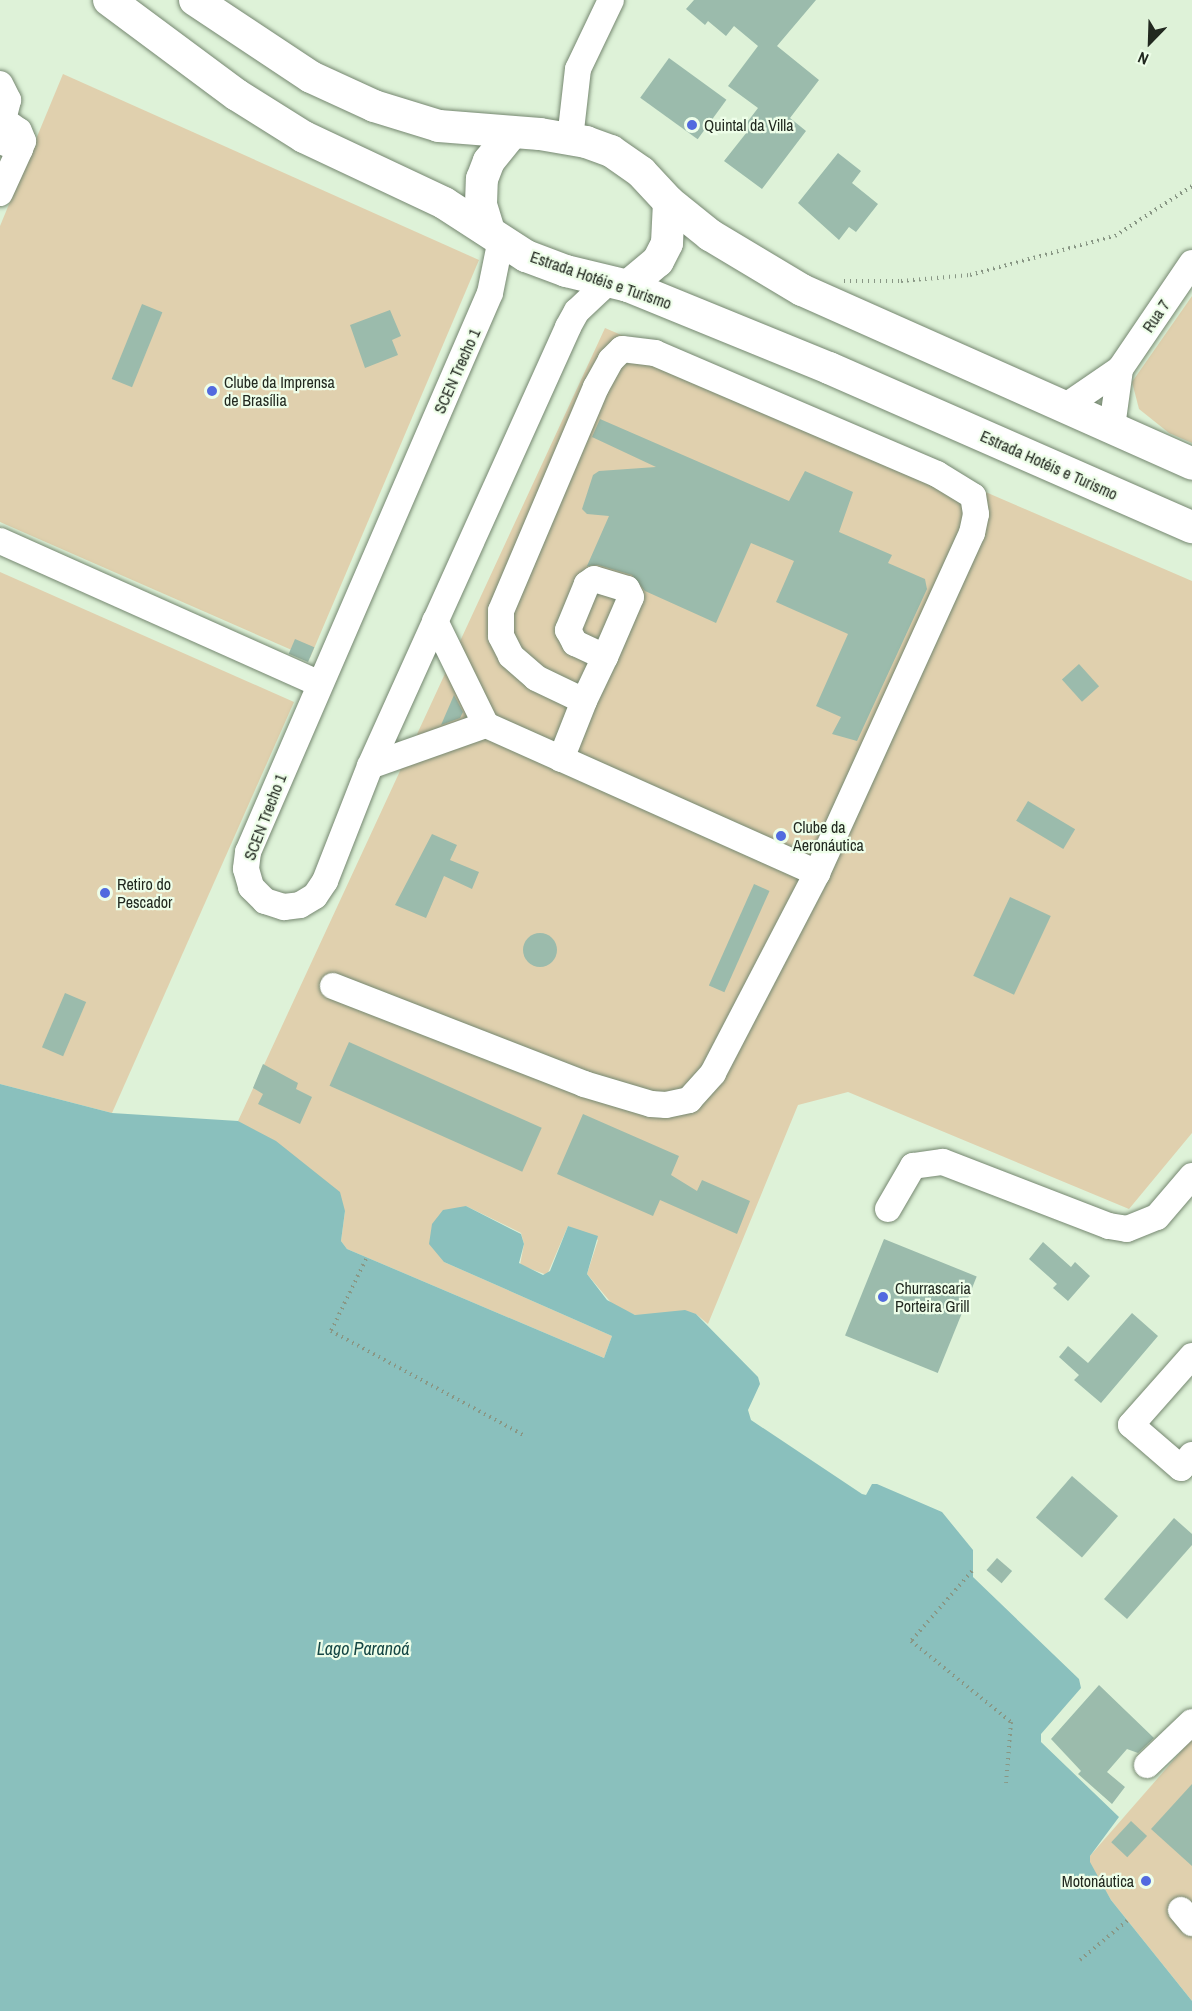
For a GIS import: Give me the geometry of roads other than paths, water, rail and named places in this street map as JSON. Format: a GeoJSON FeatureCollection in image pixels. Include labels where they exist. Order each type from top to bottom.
{"type":"FeatureCollection","features":[{"type":"Feature","properties":{"kind":"main road","name":"Estrada Hotéis e Turismo"},"geometry":{"type":"LineString","coordinates":[[109,0],[237,95],[304,137],[444,202],[545,265],[829,368],[1192,527]]}},
{"type":"Feature","properties":{"kind":"main road"},"geometry":{"type":"LineString","coordinates":[[195,0],[311,76],[374,106],[440,126],[570,139],[628,161],[669,202],[729,248],[802,290],[1192,464]]}},
{"type":"Feature","properties":{"kind":"main road"},"geometry":{"type":"LineString","coordinates":[[495,235],[481,204],[482,180],[489,161],[512,133]]}},
{"type":"Feature","properties":{"kind":"main road"},"geometry":{"type":"LineString","coordinates":[[609,289],[658,261],[668,243],[669,202]]}},
{"type":"Feature","properties":{"kind":"street"},"geometry":{"type":"LineString","coordinates":[[570,139],[578,69],[611,0]]}},
{"type":"Feature","properties":{"kind":"street"},"geometry":{"type":"LineString","coordinates":[[0,84],[8,100],[0,193]]}},
{"type":"Feature","properties":{"kind":"street","name":"SCEN Trecho 1"},"geometry":{"type":"LineString","coordinates":[[495,235],[490,293],[248,852],[246,869],[252,887],[265,901],[284,907],[300,905],[315,896],[325,881],[370,766],[568,327],[609,289]]}},
{"type":"Feature","properties":{"kind":"street","name":"Rua 7"},"geometry":{"type":"LineString","coordinates":[[1066,406],[1120,369],[1192,263]]}},
{"type":"Feature","properties":{"kind":"street"},"geometry":{"type":"LineString","coordinates":[[333,986],[584,1084],[651,1104],[676,1104],[696,1094],[713,1073],[817,873],[972,533],[977,506],[966,489],[656,353],[622,349],[611,360],[596,387],[501,611],[501,636],[510,656],[536,678],[584,701]]}},
{"type":"Feature","properties":{"kind":"street","name":"Rua 7"},"geometry":{"type":"LineString","coordinates":[[1112,427],[1120,369]]}},
{"type":"Feature","properties":{"kind":"street"},"geometry":{"type":"LineString","coordinates":[[0,542],[320,684]]}},
{"type":"Feature","properties":{"kind":"street"},"geometry":{"type":"LineString","coordinates":[[435,621],[486,724],[817,873]]}},
{"type":"Feature","properties":{"kind":"street"},"geometry":{"type":"LineString","coordinates":[[561,759],[584,701],[605,657]]}},
{"type":"Feature","properties":{"kind":"street"},"geometry":{"type":"LineString","coordinates":[[370,766],[486,724]]}},
{"type":"Feature","properties":{"kind":"street"},"geometry":{"type":"LineString","coordinates":[[888,1209],[912,1166],[943,1162],[1109,1226],[1127,1229],[1157,1217],[1192,1176]]}},
{"type":"Feature","properties":{"kind":"street"},"geometry":{"type":"LineString","coordinates":[[1192,1356],[1131,1425],[1181,1468],[1192,1455]]}},
{"type":"Feature","properties":{"kind":"street"},"geometry":{"type":"LineString","coordinates":[[1147,1765],[1192,1722]]}},
{"type":"Feature","properties":{"kind":"water","name":"Lago Paranoá"},"geometry":{"type":"Polygon","coordinates":[[[0,1084],[112,1113],[238,1121],[276,1141],[340,1192],[345,1211],[341,1241],[347,1249],[604,1358],[612,1336],[444,1262],[429,1244],[432,1224],[443,1210],[466,1206],[521,1234],[524,1244],[519,1263],[543,1275],[550,1271],[568,1226],[598,1236],[587,1274],[607,1300],[635,1315],[685,1310],[696,1314],[758,1377],[760,1384],[748,1410],[751,1420],[862,1494],[866,1495],[872,1484],[877,1484],[942,1512],[973,1550],[973,1577],[1079,1679],[1081,1688],[1041,1734],[1041,1742],[1119,1817],[1090,1856],[1090,1862],[1111,1900],[1192,2001],[1192,2011],[0,2011],[0,1084]]]}},
{"type":"Feature","properties":{"kind":"place","name":"Quintal da Villa"},"geometry":{"type":"Point","coordinates":[692,125]}},
{"type":"Feature","properties":{"kind":"place","name":"Clube da Imprensa de Brasília"},"geometry":{"type":"Point","coordinates":[212,391]}},
{"type":"Feature","properties":{"kind":"place","name":"Clube da Aeronáutica"},"geometry":{"type":"Point","coordinates":[781,836]}},
{"type":"Feature","properties":{"kind":"place","name":"Retiro do Pescador"},"geometry":{"type":"Point","coordinates":[105,893]}},
{"type":"Feature","properties":{"kind":"place","name":"Churrascaria Porteira Grill"},"geometry":{"type":"Point","coordinates":[883,1297]}},
{"type":"Feature","properties":{"kind":"place","name":"Motonáutica"},"geometry":{"type":"Point","coordinates":[1146,1881]}}]}
